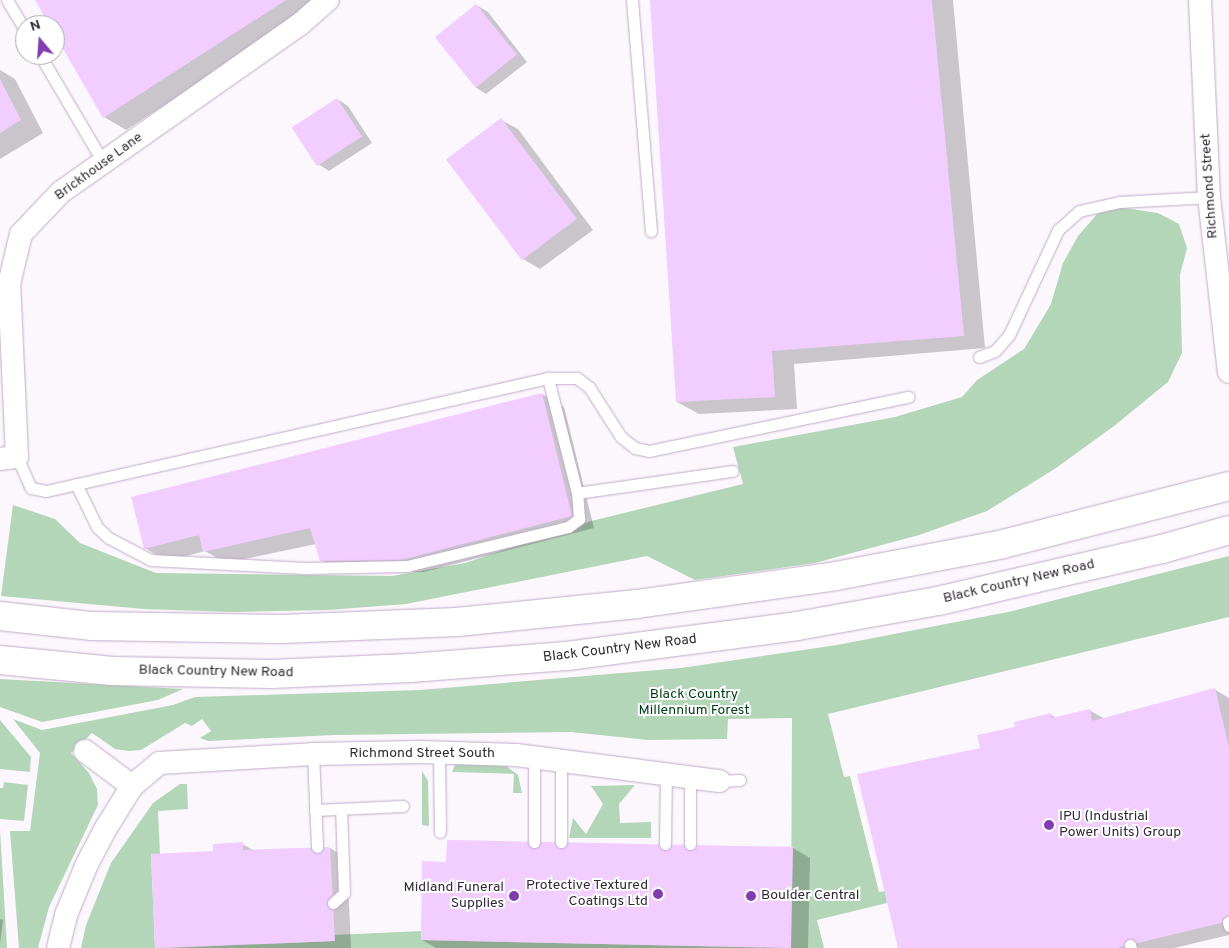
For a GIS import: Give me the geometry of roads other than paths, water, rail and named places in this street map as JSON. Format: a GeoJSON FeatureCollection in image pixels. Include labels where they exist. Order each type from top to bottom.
{"type":"FeatureCollection","features":[{"type":"Feature","properties":{"kind":"highway"},"geometry":{"type":"LineString","coordinates":[[0,616],[92,626],[281,629],[458,622],[628,604],[836,576],[994,545],[1229,486]]}},
{"type":"Feature","properties":{"kind":"highway","name":"Black Country New Road"},"geometry":{"type":"LineString","coordinates":[[0,660],[112,671],[271,674],[410,668],[567,656],[797,626],[938,601],[1162,549],[1229,530]]}},
{"type":"Feature","properties":{"kind":"street","name":"Brickhouse Lane"},"geometry":{"type":"LineString","coordinates":[[8,458],[9,284],[21,234],[61,192],[299,25],[328,0]]}},
{"type":"Feature","properties":{"kind":"street","name":"Richmond Street"},"geometry":{"type":"LineString","coordinates":[[1200,0],[1209,197],[1229,372]]}},
{"type":"Feature","properties":{"kind":"street"},"geometry":{"type":"LineString","coordinates":[[85,751],[132,786]]}},
{"type":"Feature","properties":{"kind":"street","name":"Richmond Street South"},"geometry":{"type":"LineString","coordinates":[[58,948],[66,915],[86,864],[132,786],[159,763],[313,754],[439,752],[534,758],[690,778],[729,780]]}},
{"type":"Feature","properties":{"kind":"lane"},"geometry":{"type":"LineString","coordinates":[[7,0],[16,15]]}},
{"type":"Feature","properties":{"kind":"lane"},"geometry":{"type":"LineString","coordinates":[[632,0],[651,231]]}},
{"type":"Feature","properties":{"kind":"lane"},"geometry":{"type":"LineString","coordinates":[[46,65],[103,162]]}},
{"type":"Feature","properties":{"kind":"lane"},"geometry":{"type":"LineString","coordinates":[[979,357],[995,351],[1009,335],[1058,230],[1079,211],[1120,202],[1209,197]]}},
{"type":"Feature","properties":{"kind":"lane"},"geometry":{"type":"LineString","coordinates":[[8,458],[31,488],[46,491],[548,378],[577,378],[589,387],[621,436],[635,448],[649,451],[908,397]]}},
{"type":"Feature","properties":{"kind":"lane"},"geometry":{"type":"LineString","coordinates":[[76,484],[97,527],[109,538],[151,560],[305,568],[407,566],[568,527],[579,519],[577,493],[548,378]]}},
{"type":"Feature","properties":{"kind":"lane"},"geometry":{"type":"LineString","coordinates":[[577,493],[732,471]]}},
{"type":"Feature","properties":{"kind":"lane"},"geometry":{"type":"LineString","coordinates":[[439,752],[440,832]]}},
{"type":"Feature","properties":{"kind":"lane"},"geometry":{"type":"LineString","coordinates":[[313,754],[316,847]]}},
{"type":"Feature","properties":{"kind":"lane"},"geometry":{"type":"LineString","coordinates":[[534,758],[534,842]]}},
{"type":"Feature","properties":{"kind":"lane"},"geometry":{"type":"LineString","coordinates":[[561,761],[561,842]]}},
{"type":"Feature","properties":{"kind":"lane"},"geometry":{"type":"LineString","coordinates":[[665,844],[666,774]]}},
{"type":"Feature","properties":{"kind":"lane"},"geometry":{"type":"LineString","coordinates":[[690,778],[690,844]]}},
{"type":"Feature","properties":{"kind":"lane"},"geometry":{"type":"LineString","coordinates":[[315,810],[403,806]]}},
{"type":"Feature","properties":{"kind":"lane"},"geometry":{"type":"LineString","coordinates":[[333,903],[344,892],[341,809]]}},
{"type":"Feature","properties":{"kind":"place","name":"IPU (Industrial Power Units) Group"},"geometry":{"type":"Point","coordinates":[1049,825]}},
{"type":"Feature","properties":{"kind":"place","name":"Protective Textured Coatings Ltd"},"geometry":{"type":"Point","coordinates":[658,894]}},
{"type":"Feature","properties":{"kind":"place","name":"Midland Funeral Supplies"},"geometry":{"type":"Point","coordinates":[514,896]}},
{"type":"Feature","properties":{"kind":"place","name":"Boulder Central"},"geometry":{"type":"Point","coordinates":[751,896]}},
{"type":"Feature","properties":{"kind":"park label","name":"Black Country Millennium Forest"},"geometry":{"type":"Point","coordinates":[694,704]}}]}
